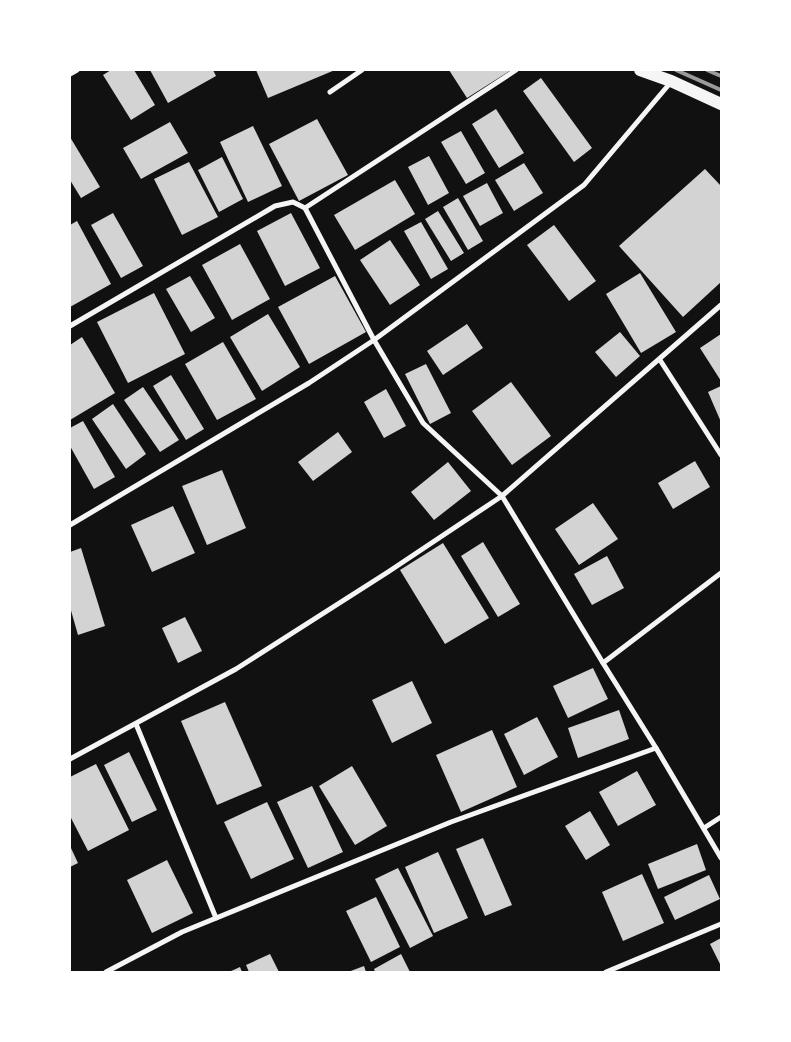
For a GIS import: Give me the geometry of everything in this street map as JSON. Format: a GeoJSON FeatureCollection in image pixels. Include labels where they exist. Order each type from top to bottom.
{"type":"FeatureCollection","features":[{"type":"Feature","properties":{"kind":"main road"},"geometry":{"type":"LineString","coordinates":[[640,70],[672,81],[721,104]]}},
{"type":"Feature","properties":{"kind":"street"},"geometry":{"type":"LineString","coordinates":[[70,74],[77,70]]}},
{"type":"Feature","properties":{"kind":"street"},"geometry":{"type":"LineString","coordinates":[[330,92],[362,70]]}},
{"type":"Feature","properties":{"kind":"street"},"geometry":{"type":"LineString","coordinates":[[305,208],[516,70]]}},
{"type":"Feature","properties":{"kind":"street"},"geometry":{"type":"LineString","coordinates":[[70,525],[308,383],[374,340],[584,185],[672,81]]}},
{"type":"Feature","properties":{"kind":"street"},"geometry":{"type":"LineString","coordinates":[[70,326],[275,206],[293,202],[305,208],[374,340],[423,424],[502,496],[721,858]]}},
{"type":"Feature","properties":{"kind":"street"},"geometry":{"type":"LineString","coordinates":[[70,760],[236,669],[388,572],[502,496],[721,305]]}},
{"type":"Feature","properties":{"kind":"street"},"geometry":{"type":"LineString","coordinates":[[660,360],[721,455]]}},
{"type":"Feature","properties":{"kind":"street"},"geometry":{"type":"LineString","coordinates":[[603,663],[721,573]]}},
{"type":"Feature","properties":{"kind":"street"},"geometry":{"type":"LineString","coordinates":[[136,724],[216,918]]}},
{"type":"Feature","properties":{"kind":"street"},"geometry":{"type":"LineString","coordinates":[[106,972],[182,932],[216,918],[452,822],[656,748]]}},
{"type":"Feature","properties":{"kind":"street"},"geometry":{"type":"LineString","coordinates":[[704,828],[721,817]]}},
{"type":"Feature","properties":{"kind":"street"},"geometry":{"type":"LineString","coordinates":[[606,972],[721,924]]}},
{"type":"Feature","properties":{"kind":"building"},"geometry":{"type":"Polygon","coordinates":[[[111,70],[134,70],[155,105],[131,120],[103,75],[111,70]]]}},
{"type":"Feature","properties":{"kind":"building"},"geometry":{"type":"Polygon","coordinates":[[[150,70],[213,70],[216,76],[168,103],[150,70]]]}},
{"type":"Feature","properties":{"kind":"building"},"geometry":{"type":"Polygon","coordinates":[[[256,70],[335,70],[268,98],[256,70]]]}},
{"type":"Feature","properties":{"kind":"building"},"geometry":{"type":"Polygon","coordinates":[[[449,70],[511,70],[467,98],[449,70]]]}},
{"type":"Feature","properties":{"kind":"building"},"geometry":{"type":"Polygon","coordinates":[[[541,78],[592,148],[574,162],[523,91],[541,78]]]}},
{"type":"Feature","properties":{"kind":"building"},"geometry":{"type":"Polygon","coordinates":[[[496,109],[524,153],[499,168],[472,124],[496,109]]]}},
{"type":"Feature","properties":{"kind":"building"},"geometry":{"type":"Polygon","coordinates":[[[317,119],[348,175],[299,201],[269,144],[317,119]]]}},
{"type":"Feature","properties":{"kind":"building"},"geometry":{"type":"Polygon","coordinates":[[[170,122],[188,153],[141,179],[123,148],[170,122]]]}},
{"type":"Feature","properties":{"kind":"building"},"geometry":{"type":"Polygon","coordinates":[[[253,126],[282,186],[248,202],[220,142],[253,126]]]}},
{"type":"Feature","properties":{"kind":"building"},"geometry":{"type":"Polygon","coordinates":[[[461,131],[485,173],[466,184],[441,142],[461,131]]]}},
{"type":"Feature","properties":{"kind":"building"},"geometry":{"type":"Polygon","coordinates":[[[70,137],[100,187],[81,198],[70,180],[70,137]]]}},
{"type":"Feature","properties":{"kind":"building"},"geometry":{"type":"Polygon","coordinates":[[[429,156],[449,193],[428,205],[408,167],[429,156]]]}},
{"type":"Feature","properties":{"kind":"building"},"geometry":{"type":"Polygon","coordinates":[[[222,157],[243,199],[219,212],[198,170],[222,157]]]}},
{"type":"Feature","properties":{"kind":"building"},"geometry":{"type":"Polygon","coordinates":[[[189,162],[218,217],[182,235],[154,179],[189,162]]]}},
{"type":"Feature","properties":{"kind":"building"},"geometry":{"type":"Polygon","coordinates":[[[524,163],[543,193],[514,211],[495,180],[524,163]]]}},
{"type":"Feature","properties":{"kind":"building"},"geometry":{"type":"Polygon","coordinates":[[[705,169],[721,186],[721,282],[683,317],[619,246],[705,169]]]}},
{"type":"Feature","properties":{"kind":"building"},"geometry":{"type":"Polygon","coordinates":[[[395,180],[415,214],[355,250],[334,215],[395,180]]]}},
{"type":"Feature","properties":{"kind":"building"},"geometry":{"type":"Polygon","coordinates":[[[487,183],[503,213],[480,226],[463,196],[487,183]]]}},
{"type":"Feature","properties":{"kind":"building"},"geometry":{"type":"Polygon","coordinates":[[[458,198],[483,241],[468,250],[443,207],[458,198]]]}},
{"type":"Feature","properties":{"kind":"building"},"geometry":{"type":"Polygon","coordinates":[[[438,211],[464,253],[451,261],[425,219],[438,211]]]}},
{"type":"Feature","properties":{"kind":"building"},"geometry":{"type":"Polygon","coordinates":[[[113,213],[143,266],[121,278],[91,225],[113,213]]]}},
{"type":"Feature","properties":{"kind":"building"},"geometry":{"type":"Polygon","coordinates":[[[291,213],[320,268],[285,286],[257,231],[291,213]]]}},
{"type":"Feature","properties":{"kind":"building"},"geometry":{"type":"Polygon","coordinates":[[[77,221],[111,284],[70,307],[70,225],[77,221]]]}},
{"type":"Feature","properties":{"kind":"building"},"geometry":{"type":"Polygon","coordinates":[[[421,222],[448,269],[431,279],[404,231],[421,222]]]}},
{"type":"Feature","properties":{"kind":"building"},"geometry":{"type":"Polygon","coordinates":[[[554,225],[596,281],[569,301],[527,245],[554,225]]]}},
{"type":"Feature","properties":{"kind":"building"},"geometry":{"type":"Polygon","coordinates":[[[390,240],[420,285],[390,305],[360,260],[390,240]]]}},
{"type":"Feature","properties":{"kind":"building"},"geometry":{"type":"Polygon","coordinates":[[[240,244],[270,299],[232,320],[202,265],[240,244]]]}},
{"type":"Feature","properties":{"kind":"building"},"geometry":{"type":"Polygon","coordinates":[[[640,273],[676,332],[641,353],[606,294],[640,273]]]}},
{"type":"Feature","properties":{"kind":"building"},"geometry":{"type":"Polygon","coordinates":[[[190,276],[215,318],[191,332],[166,289],[190,276]]]}},
{"type":"Feature","properties":{"kind":"building"},"geometry":{"type":"Polygon","coordinates":[[[335,276],[366,332],[309,364],[278,307],[335,276]]]}},
{"type":"Feature","properties":{"kind":"building"},"geometry":{"type":"Polygon","coordinates":[[[154,293],[185,354],[128,383],[97,322],[154,293]]]}},
{"type":"Feature","properties":{"kind":"building"},"geometry":{"type":"Polygon","coordinates":[[[268,314],[300,367],[262,391],[230,337],[268,314]]]}},
{"type":"Feature","properties":{"kind":"building"},"geometry":{"type":"Polygon","coordinates":[[[467,324],[483,348],[443,375],[427,351],[467,324]]]}},
{"type":"Feature","properties":{"kind":"building"},"geometry":{"type":"Polygon","coordinates":[[[620,332],[640,356],[616,377],[595,352],[620,332]]]}},
{"type":"Feature","properties":{"kind":"building"},"geometry":{"type":"Polygon","coordinates":[[[721,334],[721,381],[700,348],[721,334]]]}},
{"type":"Feature","properties":{"kind":"building"},"geometry":{"type":"Polygon","coordinates":[[[82,337],[115,393],[70,420],[70,345],[82,337]]]}},
{"type":"Feature","properties":{"kind":"building"},"geometry":{"type":"Polygon","coordinates":[[[223,342],[256,399],[217,420],[185,364],[223,342]]]}},
{"type":"Feature","properties":{"kind":"building"},"geometry":{"type":"Polygon","coordinates":[[[426,364],[451,413],[430,424],[405,374],[426,364]]]}},
{"type":"Feature","properties":{"kind":"building"},"geometry":{"type":"Polygon","coordinates":[[[171,375],[204,429],[186,440],[153,386],[171,375]]]}},
{"type":"Feature","properties":{"kind":"building"},"geometry":{"type":"Polygon","coordinates":[[[511,382],[551,436],[512,465],[472,411],[511,382]]]}},
{"type":"Feature","properties":{"kind":"building"},"geometry":{"type":"Polygon","coordinates":[[[721,386],[721,422],[708,392],[721,386]]]}},
{"type":"Feature","properties":{"kind":"building"},"geometry":{"type":"Polygon","coordinates":[[[143,387],[179,440],[160,452],[124,400],[143,387]]]}},
{"type":"Feature","properties":{"kind":"building"},"geometry":{"type":"Polygon","coordinates":[[[386,389],[406,426],[384,438],[364,402],[386,389]]]}},
{"type":"Feature","properties":{"kind":"building"},"geometry":{"type":"Polygon","coordinates":[[[113,404],[146,454],[126,469],[92,419],[113,404]]]}},
{"type":"Feature","properties":{"kind":"building"},"geometry":{"type":"Polygon","coordinates":[[[83,421],[115,477],[94,489],[70,446],[70,428],[83,421]]]}},
{"type":"Feature","properties":{"kind":"building"},"geometry":{"type":"Polygon","coordinates":[[[338,432],[352,452],[313,481],[298,462],[338,432]]]}},
{"type":"Feature","properties":{"kind":"building"},"geometry":{"type":"Polygon","coordinates":[[[695,461],[710,487],[673,509],[658,483],[695,461]]]}},
{"type":"Feature","properties":{"kind":"building"},"geometry":{"type":"Polygon","coordinates":[[[448,462],[471,491],[434,520],[411,492],[448,462]]]}},
{"type":"Feature","properties":{"kind":"building"},"geometry":{"type":"Polygon","coordinates":[[[222,470],[246,528],[207,545],[182,486],[222,470]]]}},
{"type":"Feature","properties":{"kind":"building"},"geometry":{"type":"Polygon","coordinates":[[[593,503],[618,539],[579,565],[555,529],[593,503]]]}},
{"type":"Feature","properties":{"kind":"building"},"geometry":{"type":"Polygon","coordinates":[[[173,506],[195,553],[152,572],[131,525],[173,506]]]}},
{"type":"Feature","properties":{"kind":"building"},"geometry":{"type":"Polygon","coordinates":[[[483,542],[520,604],[498,617],[461,556],[483,542]]]}},
{"type":"Feature","properties":{"kind":"building"},"geometry":{"type":"Polygon","coordinates":[[[443,543],[489,618],[445,644],[400,570],[443,543]]]}},
{"type":"Feature","properties":{"kind":"building"},"geometry":{"type":"Polygon","coordinates":[[[81,548],[105,626],[78,635],[70,607],[70,552],[81,548]]]}},
{"type":"Feature","properties":{"kind":"building"},"geometry":{"type":"Polygon","coordinates":[[[607,556],[624,588],[592,605],[574,574],[607,556]]]}},
{"type":"Feature","properties":{"kind":"building"},"geometry":{"type":"Polygon","coordinates":[[[185,617],[202,651],[178,663],[162,628],[185,617]]]}},
{"type":"Feature","properties":{"kind":"building"},"geometry":{"type":"Polygon","coordinates":[[[593,668],[608,699],[568,718],[553,686],[593,668]]]}},
{"type":"Feature","properties":{"kind":"building"},"geometry":{"type":"Polygon","coordinates":[[[412,681],[432,723],[392,743],[372,700],[412,681]]]}},
{"type":"Feature","properties":{"kind":"building"},"geometry":{"type":"Polygon","coordinates":[[[225,702],[262,786],[217,805],[181,721],[225,702]]]}},
{"type":"Feature","properties":{"kind":"building"},"geometry":{"type":"Polygon","coordinates":[[[619,710],[629,739],[578,758],[568,728],[619,710]]]}},
{"type":"Feature","properties":{"kind":"building"},"geometry":{"type":"Polygon","coordinates":[[[537,717],[558,757],[524,775],[504,734],[537,717]]]}},
{"type":"Feature","properties":{"kind":"building"},"geometry":{"type":"Polygon","coordinates":[[[492,730],[517,787],[461,812],[436,755],[492,730]]]}},
{"type":"Feature","properties":{"kind":"building"},"geometry":{"type":"Polygon","coordinates":[[[129,752],[157,810],[132,822],[104,765],[129,752]]]}},
{"type":"Feature","properties":{"kind":"building"},"geometry":{"type":"Polygon","coordinates":[[[96,764],[129,830],[88,851],[70,816],[70,777],[96,764]]]}},
{"type":"Feature","properties":{"kind":"building"},"geometry":{"type":"Polygon","coordinates":[[[352,766],[387,826],[355,845],[319,786],[352,766]]]}},
{"type":"Feature","properties":{"kind":"building"},"geometry":{"type":"Polygon","coordinates":[[[637,771],[656,805],[618,826],[599,792],[637,771]]]}},
{"type":"Feature","properties":{"kind":"building"},"geometry":{"type":"Polygon","coordinates":[[[312,786],[343,852],[308,868],[277,802],[312,786]]]}},
{"type":"Feature","properties":{"kind":"building"},"geometry":{"type":"Polygon","coordinates":[[[267,802],[294,859],[251,879],[224,822],[267,802]]]}},
{"type":"Feature","properties":{"kind":"building"},"geometry":{"type":"Polygon","coordinates":[[[590,811],[610,845],[586,860],[565,826],[590,811]]]}},
{"type":"Feature","properties":{"kind":"building"},"geometry":{"type":"Polygon","coordinates":[[[483,838],[512,905],[485,916],[456,849],[483,838]]]}},
{"type":"Feature","properties":{"kind":"building"},"geometry":{"type":"Polygon","coordinates":[[[697,844],[706,870],[658,889],[648,864],[697,844]]]}},
{"type":"Feature","properties":{"kind":"building"},"geometry":{"type":"Polygon","coordinates":[[[70,846],[78,863],[70,867],[70,846]]]}},
{"type":"Feature","properties":{"kind":"building"},"geometry":{"type":"Polygon","coordinates":[[[438,852],[468,918],[434,933],[405,867],[438,852]]]}},
{"type":"Feature","properties":{"kind":"building"},"geometry":{"type":"Polygon","coordinates":[[[167,860],[193,913],[152,933],[127,880],[167,860]]]}},
{"type":"Feature","properties":{"kind":"building"},"geometry":{"type":"Polygon","coordinates":[[[398,868],[433,936],[410,948],[375,879],[398,868]]]}},
{"type":"Feature","properties":{"kind":"building"},"geometry":{"type":"Polygon","coordinates":[[[642,874],[664,923],[623,941],[602,892],[642,874]]]}},
{"type":"Feature","properties":{"kind":"building"},"geometry":{"type":"Polygon","coordinates":[[[709,875],[720,899],[675,920],[664,897],[709,875]]]}},
{"type":"Feature","properties":{"kind":"building"},"geometry":{"type":"Polygon","coordinates":[[[376,897],[400,947],[371,962],[346,911],[376,897]]]}},
{"type":"Feature","properties":{"kind":"building"},"geometry":{"type":"Polygon","coordinates":[[[721,938],[721,966],[710,944],[721,938]]]}},
{"type":"Feature","properties":{"kind":"building"},"geometry":{"type":"Polygon","coordinates":[[[270,954],[279,972],[249,972],[246,965],[270,954]]]}},
{"type":"Feature","properties":{"kind":"building"},"geometry":{"type":"Polygon","coordinates":[[[401,954],[410,972],[375,972],[374,969],[401,954]]]}},
{"type":"Feature","properties":{"kind":"building"},"geometry":{"type":"Polygon","coordinates":[[[364,966],[366,972],[348,972],[364,966]]]}},
{"type":"Feature","properties":{"kind":"building"},"geometry":{"type":"Polygon","coordinates":[[[240,967],[242,972],[229,972],[240,967]]]}},
{"type":"Feature","properties":{"kind":"railway"},"geometry":{"type":"LineString","coordinates":[[676,70],[721,90]]}},
{"type":"Feature","properties":{"kind":"railway"},"geometry":{"type":"LineString","coordinates":[[707,70],[721,76]]}}]}
